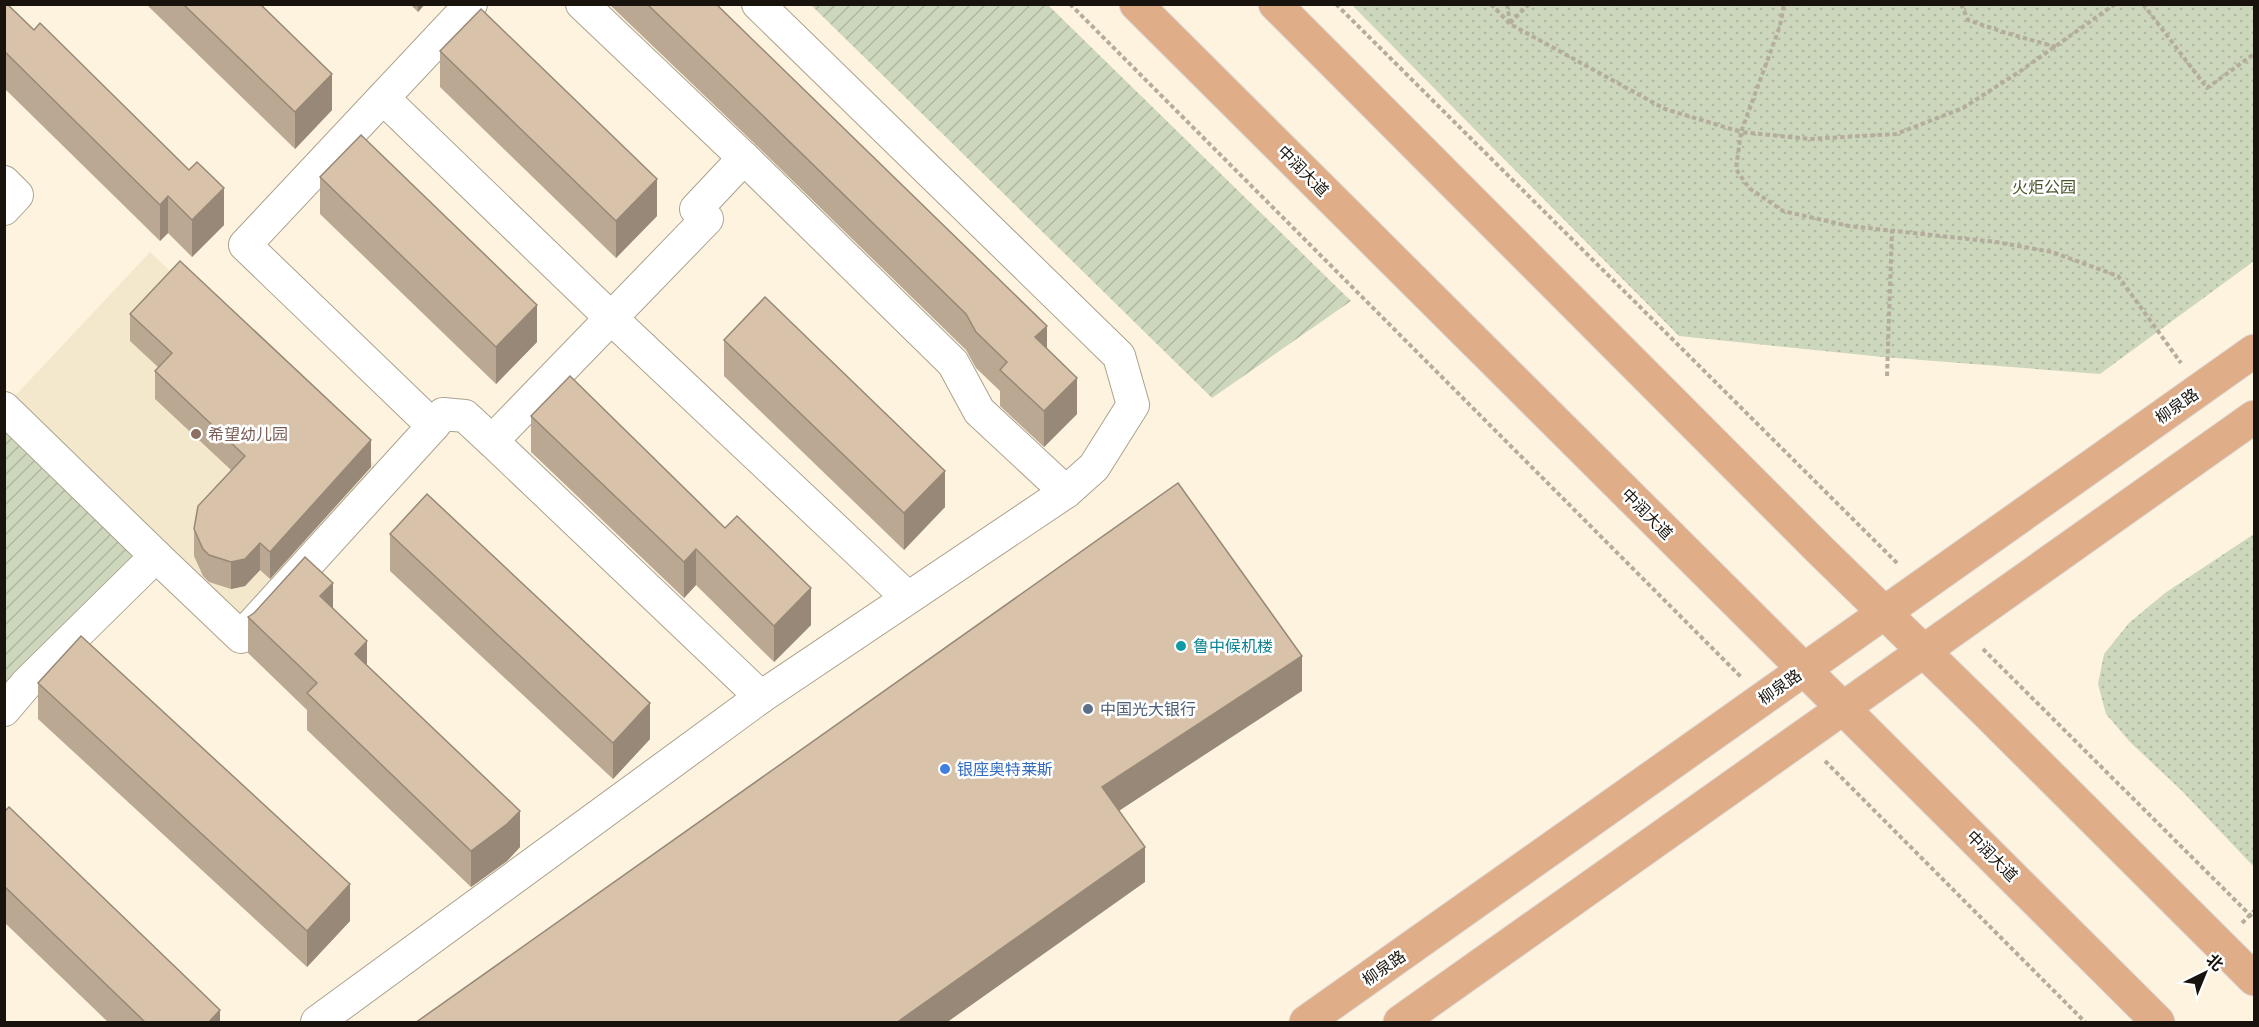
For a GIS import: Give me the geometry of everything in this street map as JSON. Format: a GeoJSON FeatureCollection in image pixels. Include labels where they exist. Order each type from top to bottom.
{"type":"FeatureCollection","features":[{"type":"Feature","properties":{"kind":"main road","name":"中润大道"},"geometry":{"type":"LineString","coordinates":[[1136,4],[2158,1023]]}},
{"type":"Feature","properties":{"kind":"main road"},"geometry":{"type":"LineString","coordinates":[[1275,4],[2254,980]]}},
{"type":"Feature","properties":{"kind":"main road","name":"柳泉路"},"geometry":{"type":"LineString","coordinates":[[1306,1023],[2254,351]]}},
{"type":"Feature","properties":{"kind":"main road"},"geometry":{"type":"LineString","coordinates":[[1400,1023],[2254,417]]}},
{"type":"Feature","properties":{"kind":"street"},"geometry":{"type":"LineString","coordinates":[[434,426],[245,245],[471,4]]}},
{"type":"Feature","properties":{"kind":"street"},"geometry":{"type":"LineString","coordinates":[[582,4],[744,158],[952,363],[979,411],[1066,492]]}},
{"type":"Feature","properties":{"kind":"street"},"geometry":{"type":"LineString","coordinates":[[317,1023],[761,697],[1066,492],[1094,467],[1132,405],[1119,356],[758,4]]}},
{"type":"Feature","properties":{"kind":"street"},"geometry":{"type":"LineString","coordinates":[[383,98],[611,318],[907,597]]}},
{"type":"Feature","properties":{"kind":"street"},"geometry":{"type":"LineString","coordinates":[[492,441],[707,219],[696,209],[744,158]]}},
{"type":"Feature","properties":{"kind":"street"},"geometry":{"type":"LineString","coordinates":[[4,183],[17,195],[4,208]]}},
{"type":"Feature","properties":{"kind":"street"},"geometry":{"type":"LineString","coordinates":[[4,408],[241,637],[443,414],[465,416],[761,697]]}},
{"type":"Feature","properties":{"kind":"street"},"geometry":{"type":"LineString","coordinates":[[4,710],[27,683],[156,556]]}},
{"type":"Feature","properties":{"kind":"path"},"geometry":{"type":"LineString","coordinates":[[1070,4],[1763,699]]}},
{"type":"Feature","properties":{"kind":"path"},"geometry":{"type":"LineString","coordinates":[[1336,4],[1921,587]]}},
{"type":"Feature","properties":{"kind":"path"},"geometry":{"type":"LineString","coordinates":[[1491,4],[1510,24],[1665,109],[1741,132],[1810,139],[1896,134],[1963,108],[2056,47],[2115,4]]}},
{"type":"Feature","properties":{"kind":"path"},"geometry":{"type":"LineString","coordinates":[[1507,4],[1510,24]]}},
{"type":"Feature","properties":{"kind":"path"},"geometry":{"type":"LineString","coordinates":[[1510,24],[1529,4]]}},
{"type":"Feature","properties":{"kind":"path"},"geometry":{"type":"LineString","coordinates":[[1784,4],[1780,26],[1741,132],[1736,169],[1749,188],[1783,211],[1849,226],[1996,242],[2052,252],[2118,276],[2199,390]]}},
{"type":"Feature","properties":{"kind":"path"},"geometry":{"type":"LineString","coordinates":[[1961,4],[1968,20],[2003,33],[2056,47]]}},
{"type":"Feature","properties":{"kind":"path"},"geometry":{"type":"LineString","coordinates":[[2143,4],[2207,88],[2254,54]]}},
{"type":"Feature","properties":{"kind":"path"},"geometry":{"type":"LineString","coordinates":[[1887,376],[1892,230]]}},
{"type":"Feature","properties":{"kind":"path"},"geometry":{"type":"LineString","coordinates":[[1960,626],[2254,919]]}},
{"type":"Feature","properties":{"kind":"path"},"geometry":{"type":"LineString","coordinates":[[1801,738],[2085,1023]]}},
{"type":"Feature","properties":{"kind":"shaded area","name":"希望幼儿园"},"geometry":{"type":"Polygon","coordinates":[[[150,252],[380,470],[240,617],[12,399],[150,252]]]}},
{"type":"Feature","properties":{"kind":"green space"},"geometry":{"type":"Polygon","coordinates":[[[811,5],[1048,5],[1351,301],[1212,398],[811,5]]]}},
{"type":"Feature","properties":{"kind":"green space","name":"火炬公园"},"geometry":{"type":"Polygon","coordinates":[[[1352,5],[2254,5],[2254,261],[2100,374],[1883,357],[1679,336],[1352,5]]]}},
{"type":"Feature","properties":{"kind":"green space"},"geometry":{"type":"Polygon","coordinates":[[[5,408],[156,556],[5,710],[5,408]]]}},
{"type":"Feature","properties":{"kind":"green space"},"geometry":{"type":"Polygon","coordinates":[[[2254,534],[2254,867],[2182,791],[2130,742],[2106,714],[2098,684],[2104,654],[2129,623],[2165,593],[2254,534]]]}},
{"type":"Feature","properties":{"kind":"building"},"geometry":{"type":"Polygon","coordinates":[[[4,4],[7,4],[34,30],[40,23],[189,170],[197,162],[224,188],[192,220],[168,196],[160,205],[4,51],[4,4]]]}},
{"type":"Feature","properties":{"kind":"building"},"geometry":{"type":"Polygon","coordinates":[[[183,4],[260,4],[332,74],[295,112],[183,4]]]}},
{"type":"Feature","properties":{"kind":"building"},"geometry":{"type":"Polygon","coordinates":[[[647,4],[716,4],[1047,326],[1035,337],[1077,378],[1044,411],[1000,370],[1007,362],[976,332],[966,314],[647,4]]]}},
{"type":"Feature","properties":{"kind":"building"},"geometry":{"type":"Polygon","coordinates":[[[481,9],[657,179],[616,221],[440,51],[481,9]]]}},
{"type":"Feature","properties":{"kind":"building"},"geometry":{"type":"Polygon","coordinates":[[[361,135],[537,305],[496,347],[320,177],[361,135]]]}},
{"type":"Feature","properties":{"kind":"building"},"geometry":{"type":"Polygon","coordinates":[[[180,261],[371,440],[270,552],[260,543],[245,559],[231,562],[209,555],[203,549],[194,529],[198,506],[245,456],[155,371],[172,353],[130,314],[180,261]]]}},
{"type":"Feature","properties":{"kind":"building"},"geometry":{"type":"Polygon","coordinates":[[[765,297],[945,471],[904,513],[724,340],[765,297]]]}},
{"type":"Feature","properties":{"kind":"building"},"geometry":{"type":"Polygon","coordinates":[[[570,376],[725,528],[737,516],[811,588],[774,626],[696,549],[684,562],[531,416],[570,376]]]}},
{"type":"Feature","properties":{"kind":"building","name":"银座奥特莱斯"},"geometry":{"type":"Polygon","coordinates":[[[1178,483],[1302,656],[1102,787],[1145,847],[896,1023],[415,1023],[1178,483]]]}},
{"type":"Feature","properties":{"kind":"building"},"geometry":{"type":"Polygon","coordinates":[[[427,494],[650,703],[613,743],[390,534],[427,494]]]}},
{"type":"Feature","properties":{"kind":"building"},"geometry":{"type":"Polygon","coordinates":[[[305,557],[333,583],[320,596],[367,641],[355,654],[520,811],[507,824],[471,851],[307,693],[317,683],[248,617],[305,557]]]}},
{"type":"Feature","properties":{"kind":"building"},"geometry":{"type":"Polygon","coordinates":[[[81,636],[350,884],[307,931],[38,683],[81,636]]]}},
{"type":"Feature","properties":{"kind":"building"},"geometry":{"type":"Polygon","coordinates":[[[9,807],[220,1010],[208,1023],[146,1023],[4,886],[4,812],[9,807]]]}},
{"type":"Feature","properties":{"kind":"place","name":"希望幼儿园"},"geometry":{"type":"Point","coordinates":[196,434]}},
{"type":"Feature","properties":{"kind":"place","name":"鲁中候机楼"},"geometry":{"type":"Point","coordinates":[1181,646]}},
{"type":"Feature","properties":{"kind":"place","name":"中国光大银行"},"geometry":{"type":"Point","coordinates":[1088,709]}},
{"type":"Feature","properties":{"kind":"place","name":"银座奥特莱斯"},"geometry":{"type":"Point","coordinates":[945,769]}}]}
